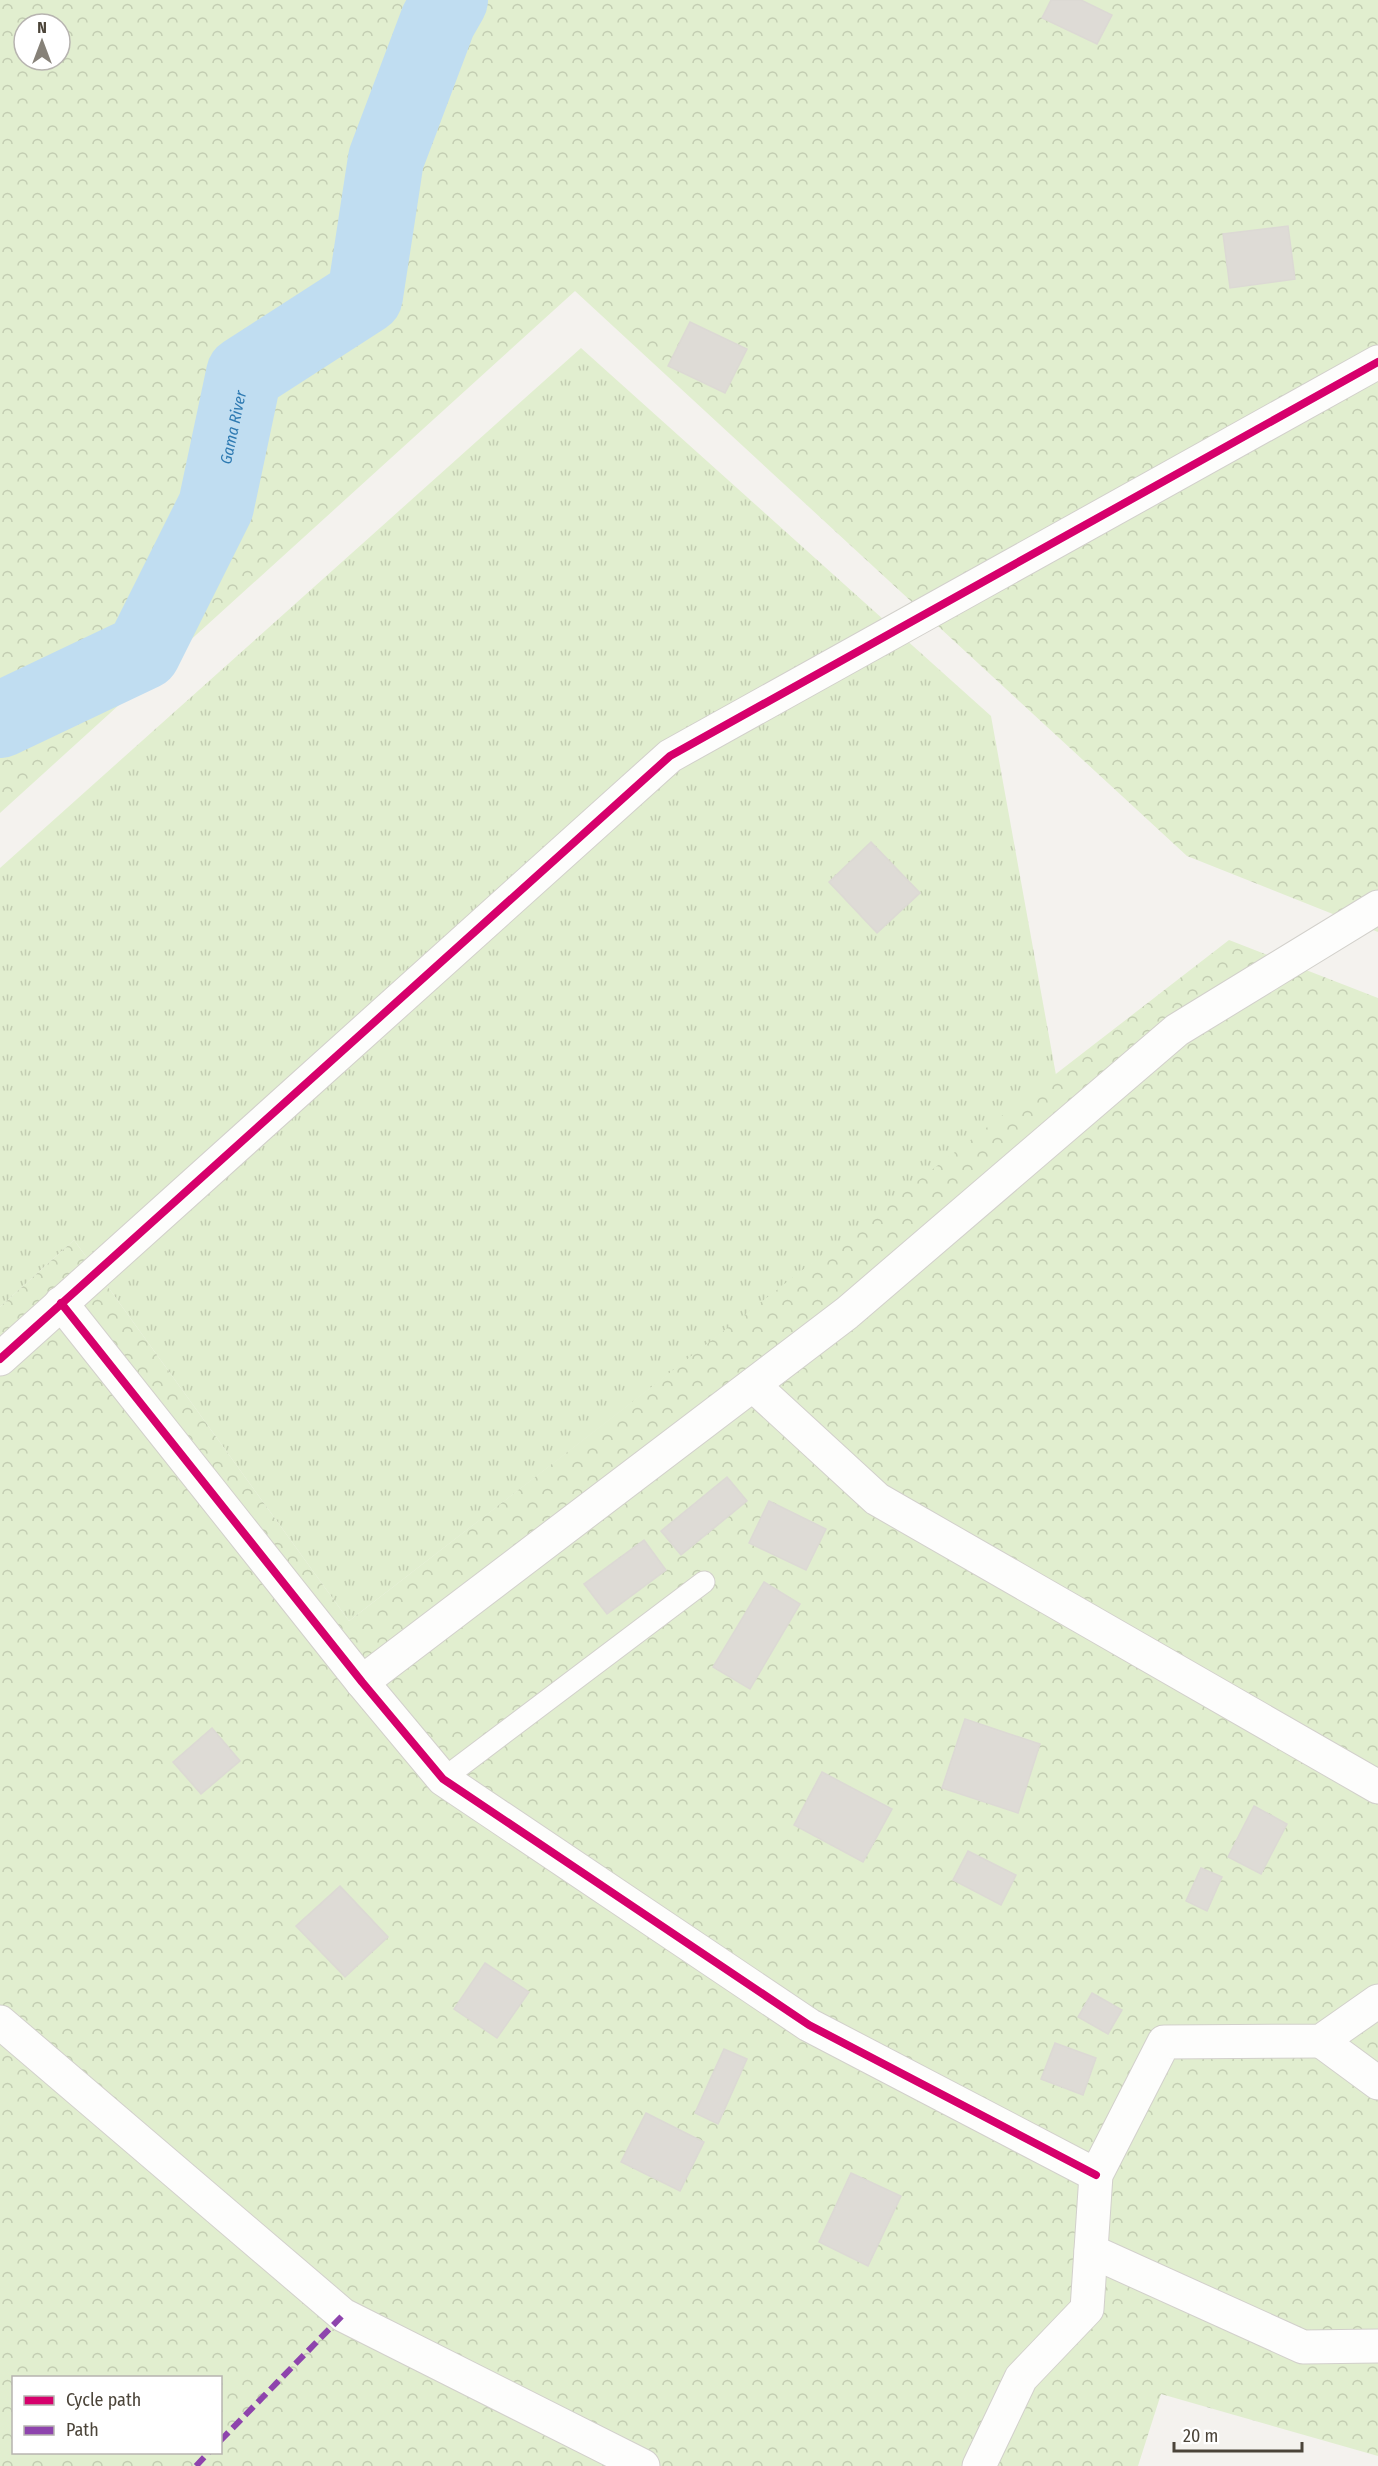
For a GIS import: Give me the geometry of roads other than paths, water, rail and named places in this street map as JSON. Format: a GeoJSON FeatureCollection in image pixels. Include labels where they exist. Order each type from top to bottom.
{"type":"FeatureCollection","features":[{"type":"Feature","properties":{"kind":"street"},"geometry":{"type":"LineString","coordinates":[[0,1359],[670,756],[1378,362]]}},
{"type":"Feature","properties":{"kind":"street"},"geometry":{"type":"LineString","coordinates":[[362,1682],[847,1313],[1177,1030],[1378,907]]}},
{"type":"Feature","properties":{"kind":"street"},"geometry":{"type":"LineString","coordinates":[[61,1303],[362,1682],[443,1779],[809,2025],[1096,2175]]}},
{"type":"Feature","properties":{"kind":"street"},"geometry":{"type":"LineString","coordinates":[[753,1385],[877,1499],[1378,1787]]}},
{"type":"Feature","properties":{"kind":"street"},"geometry":{"type":"LineString","coordinates":[[979,2466],[1021,2378],[1087,2309],[1096,2175],[1164,2042],[1321,2041],[1378,2001]]}},
{"type":"Feature","properties":{"kind":"street"},"geometry":{"type":"LineString","coordinates":[[0,2022],[343,2315],[643,2466]]}},
{"type":"Feature","properties":{"kind":"street"},"geometry":{"type":"LineString","coordinates":[[1321,2041],[1378,2083]]}},
{"type":"Feature","properties":{"kind":"street"},"geometry":{"type":"LineString","coordinates":[[1091,2251],[1303,2347],[1378,2346]]}},
{"type":"Feature","properties":{"kind":"lane"},"geometry":{"type":"LineString","coordinates":[[443,1779],[704,1582]]}},
{"type":"Feature","properties":{"kind":"waterway","name":"Gama River"},"geometry":{"type":"LineString","coordinates":[[0,720],[143,652],[216,506],[244,374],[365,296],[386,159],[438,21],[450,0]]}}]}
